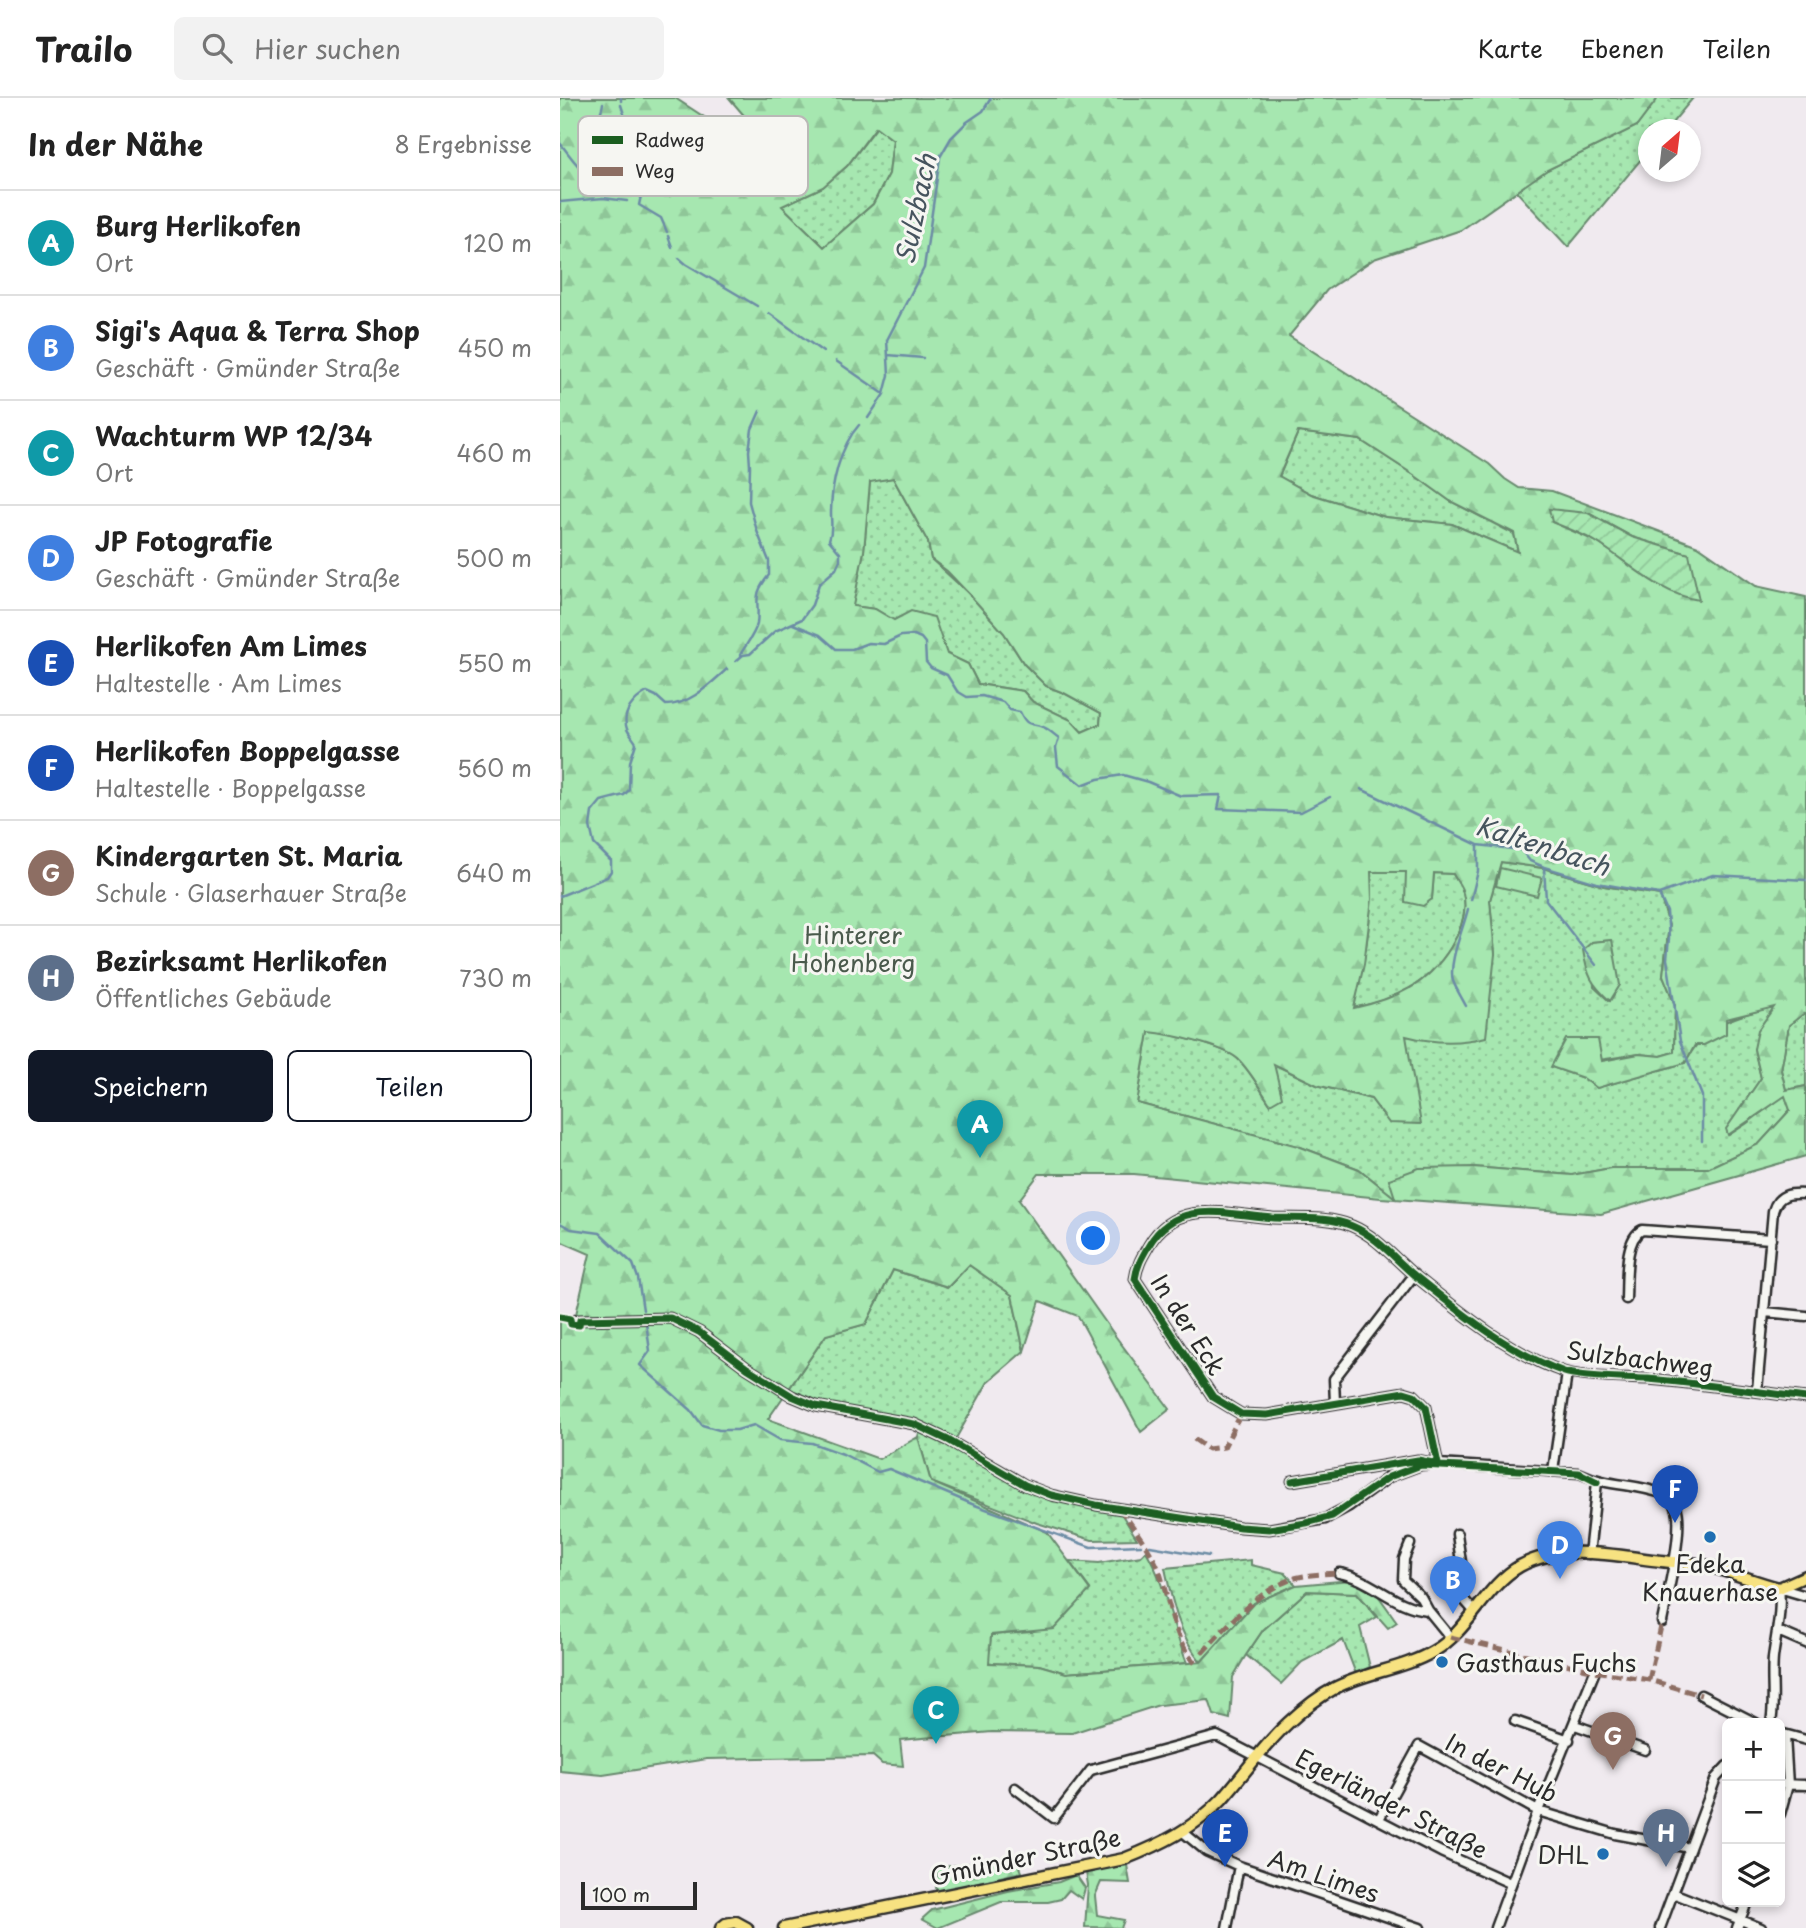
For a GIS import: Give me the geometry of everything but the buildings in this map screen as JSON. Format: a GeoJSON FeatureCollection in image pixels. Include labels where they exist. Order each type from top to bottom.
{"type":"FeatureCollection","features":[{"type":"Feature","properties":{"kind":"main road","name":"Gmünder Straße"},"geometry":{"type":"LineString","coordinates":[[784,1928],[1124,1859],[1153,1847],[1183,1832],[1222,1799],[1257,1755],[1288,1723],[1334,1689],[1438,1649],[1506,1577],[1521,1565],[1564,1553],[1589,1554],[1706,1565],[1779,1588]]}},
{"type":"Feature","properties":{"kind":"main road"},"geometry":{"type":"LineString","coordinates":[[1779,1588],[1806,1576]]}},
{"type":"Feature","properties":{"kind":"main road"},"geometry":{"type":"LineString","coordinates":[[722,1928],[726,1924],[736,1922],[747,1928]]}},
{"type":"Feature","properties":{"kind":"street"},"geometry":{"type":"LineString","coordinates":[[1758,1391],[1773,1211],[1779,1200],[1790,1194],[1806,1194]]}},
{"type":"Feature","properties":{"kind":"street","name":"In der Eck"},"geometry":{"type":"LineString","coordinates":[[1414,1275],[1366,1234],[1350,1225],[1222,1211],[1200,1212],[1170,1222],[1157,1231],[1137,1266],[1135,1279],[1213,1397],[1241,1414],[1252,1416],[1404,1392],[1414,1395],[1426,1407],[1438,1464]]}},
{"type":"Feature","properties":{"kind":"street"},"geometry":{"type":"LineString","coordinates":[[1626,1299],[1630,1241],[1637,1232],[1642,1230],[1771,1239]]}},
{"type":"Feature","properties":{"kind":"street"},"geometry":{"type":"LineString","coordinates":[[1335,1403],[1334,1379],[1414,1275]]}},
{"type":"Feature","properties":{"kind":"street","name":"Sulzbachweg"},"geometry":{"type":"LineString","coordinates":[[1414,1275],[1503,1343],[1567,1373],[1806,1398]]}},
{"type":"Feature","properties":{"kind":"street"},"geometry":{"type":"LineString","coordinates":[[1765,1312],[1806,1316]]}},
{"type":"Feature","properties":{"kind":"street"},"geometry":{"type":"LineString","coordinates":[[576,1320],[670,1318],[699,1332],[747,1368],[792,1396],[816,1406],[914,1423],[1025,1485],[1051,1495],[1096,1505],[1269,1529],[1325,1519],[1349,1506],[1389,1477],[1421,1465],[1438,1464],[1580,1473],[1597,1482],[1664,1494],[1677,1508],[1678,1522],[1674,1563],[1662,1622]]}},
{"type":"Feature","properties":{"kind":"street"},"geometry":{"type":"LineString","coordinates":[[1553,1471],[1567,1373]]}},
{"type":"Feature","properties":{"kind":"street"},"geometry":{"type":"LineString","coordinates":[[1292,1480],[1418,1460],[1438,1464]]}},
{"type":"Feature","properties":{"kind":"street"},"geometry":{"type":"LineString","coordinates":[[1589,1554],[1597,1482]]}},
{"type":"Feature","properties":{"kind":"street"},"geometry":{"type":"LineString","coordinates":[[1457,1534],[1462,1569],[1457,1585],[1458,1593],[1474,1611]]}},
{"type":"Feature","properties":{"kind":"street"},"geometry":{"type":"LineString","coordinates":[[1410,1544],[1404,1559],[1403,1580],[1421,1597],[1450,1637]]}},
{"type":"Feature","properties":{"kind":"street"},"geometry":{"type":"LineString","coordinates":[[1339,1573],[1354,1575],[1415,1609],[1428,1610]]}},
{"type":"Feature","properties":{"kind":"street"},"geometry":{"type":"LineString","coordinates":[[1772,1718],[1773,1660],[1781,1601],[1779,1588],[1806,1596]]}},
{"type":"Feature","properties":{"kind":"street"},"geometry":{"type":"LineString","coordinates":[[1778,1631],[1806,1643]]}},
{"type":"Feature","properties":{"kind":"street"},"geometry":{"type":"LineString","coordinates":[[1494,1928],[1595,1671]]}},
{"type":"Feature","properties":{"kind":"street"},"geometry":{"type":"LineString","coordinates":[[1701,1695],[1746,1718]]}},
{"type":"Feature","properties":{"kind":"street"},"geometry":{"type":"LineString","coordinates":[[1515,1721],[1569,1740]]}},
{"type":"Feature","properties":{"kind":"street"},"geometry":{"type":"LineString","coordinates":[[1575,1725],[1644,1750]]}},
{"type":"Feature","properties":{"kind":"street","name":"Egerländer Straße"},"geometry":{"type":"LineString","coordinates":[[1015,1788],[1054,1818],[1091,1770],[1217,1736],[1441,1853],[1510,1883]]}},
{"type":"Feature","properties":{"kind":"street"},"geometry":{"type":"LineString","coordinates":[[1785,1736],[1806,1740]]}},
{"type":"Feature","properties":{"kind":"street","name":"In der Hub"},"geometry":{"type":"LineString","coordinates":[[1379,1819],[1419,1746],[1538,1811],[1615,1834],[1690,1848]]}},
{"type":"Feature","properties":{"kind":"street"},"geometry":{"type":"LineString","coordinates":[[1660,1928],[1716,1778],[1722,1771]]}},
{"type":"Feature","properties":{"kind":"street"},"geometry":{"type":"LineString","coordinates":[[1716,1778],[1722,1779]]}},
{"type":"Feature","properties":{"kind":"street"},"geometry":{"type":"LineString","coordinates":[[1785,1784],[1806,1785]]}},
{"type":"Feature","properties":{"kind":"street","name":"Am Limes"},"geometry":{"type":"LineString","coordinates":[[1183,1832],[1206,1851],[1239,1866],[1420,1928]]}},
{"type":"Feature","properties":{"kind":"street"},"geometry":{"type":"LineString","coordinates":[[1227,1928],[1239,1866]]}},
{"type":"Feature","properties":{"kind":"street"},"geometry":{"type":"LineString","coordinates":[[1673,1893],[1739,1924],[1761,1928]]}},
{"type":"Feature","properties":{"kind":"street"},"geometry":{"type":"LineString","coordinates":[[1739,1924],[1745,1907]]}},
{"type":"Feature","properties":{"kind":"green space","name":"Hinterer Hohenberg"},"geometry":{"type":"Polygon","coordinates":[[[560,98],[675,98],[703,116],[578,116],[578,196],[804,196],[782,206],[824,247],[873,204],[889,174],[893,140],[876,127],[847,166],[823,187],[808,194],[808,116],[744,116],[729,98],[1658,98],[1642,119],[1638,119],[1637,126],[1547,170],[1461,230],[1374,259],[1327,290],[1289,336],[1489,464],[1519,488],[1552,491],[1698,546],[1756,586],[1806,597],[1806,1012],[1789,1025],[1781,1070],[1786,1090],[1806,1086],[1806,1156],[1601,1214],[1381,1198],[1134,1174],[1039,1174],[1019,1200],[1170,1409],[1141,1432],[1078,1316],[1040,1301],[1024,1351],[1012,1295],[969,1265],[948,1287],[893,1270],[866,1324],[826,1335],[768,1419],[879,1459],[918,1437],[931,1482],[1047,1532],[1090,1590],[1054,1629],[991,1635],[989,1663],[1039,1665],[1066,1673],[1201,1662],[1254,1603],[1296,1585],[1351,1580],[1377,1594],[1397,1622],[1388,1628],[1357,1593],[1307,1591],[1263,1630],[1246,1655],[1233,1677],[1230,1719],[1214,1715],[1209,1700],[1159,1705],[1072,1733],[992,1732],[900,1740],[903,1766],[882,1764],[873,1756],[707,1759],[603,1775],[560,1771],[560,1320],[574,1323],[590,1254],[560,1241],[560,98]],[[1298,432],[1279,476],[1311,494],[1385,517],[1452,524],[1518,552],[1514,533],[1450,501],[1360,440],[1298,432]],[[893,478],[870,482],[864,551],[853,606],[875,609],[894,620],[911,611],[934,617],[947,654],[968,664],[978,684],[1023,691],[1033,702],[1071,720],[1082,732],[1100,724],[1101,713],[1046,686],[1024,664],[1004,633],[947,571],[931,559],[928,542],[893,478]],[[1588,513],[1552,522],[1595,541],[1665,588],[1689,554],[1632,537],[1588,513]],[[1501,862],[1490,900],[1495,954],[1486,1037],[1446,1042],[1406,1036],[1421,1124],[1389,1123],[1371,1099],[1317,1085],[1274,1064],[1282,1097],[1270,1104],[1247,1069],[1231,1054],[1196,1041],[1149,1032],[1137,1103],[1298,1146],[1359,1169],[1395,1198],[1389,1179],[1419,1168],[1473,1167],[1572,1175],[1611,1168],[1708,1168],[1759,1144],[1790,1110],[1785,1096],[1728,1135],[1726,1129],[1761,1078],[1754,1049],[1758,1030],[1774,1007],[1726,1019],[1726,1034],[1704,1045],[1695,1045],[1685,1063],[1597,1088],[1583,1078],[1551,1067],[1566,1039],[1598,1039],[1602,1061],[1639,1054],[1660,1056],[1674,1052],[1675,1005],[1663,975],[1669,925],[1660,895],[1604,886],[1543,868],[1501,862]],[[1371,872],[1372,899],[1364,964],[1354,1008],[1397,995],[1421,981],[1451,947],[1463,920],[1463,893],[1453,874],[1434,873],[1432,899],[1423,906],[1405,902],[1406,872],[1371,872]]]}},
{"type":"Feature","properties":{"kind":"green space"},"geometry":{"type":"Polygon","coordinates":[[[1658,98],[1693,98],[1675,119],[1642,119],[1658,98]]]}},
{"type":"Feature","properties":{"kind":"green space"},"geometry":{"type":"Polygon","coordinates":[[[1637,126],[1638,163],[1568,247],[1516,191],[1547,170],[1637,126]]]}},
{"type":"Feature","properties":{"kind":"green space"},"geometry":{"type":"Polygon","coordinates":[[[877,127],[893,140],[889,174],[873,204],[824,247],[782,206],[823,187],[847,166],[877,127]]]}},
{"type":"Feature","properties":{"kind":"green space"},"geometry":{"type":"Polygon","coordinates":[[[1298,432],[1360,440],[1450,501],[1514,534],[1518,552],[1452,524],[1385,517],[1311,494],[1279,477],[1298,432]]]}},
{"type":"Feature","properties":{"kind":"green space"},"geometry":{"type":"Polygon","coordinates":[[[893,478],[928,542],[931,559],[968,593],[1004,633],[1024,664],[1046,686],[1101,713],[1100,724],[1082,732],[1071,720],[1033,702],[1023,691],[978,684],[968,664],[875,609],[852,606],[864,551],[870,481],[893,478]]]}},
{"type":"Feature","properties":{"kind":"green space"},"geometry":{"type":"Polygon","coordinates":[[[1549,509],[1588,513],[1632,537],[1689,554],[1699,600],[1672,592],[1593,540],[1552,522],[1549,509]]]}},
{"type":"Feature","properties":{"kind":"green space"},"geometry":{"type":"Polygon","coordinates":[[[1501,862],[1543,868],[1604,886],[1660,895],[1669,925],[1663,975],[1675,1005],[1674,1052],[1660,1056],[1639,1054],[1552,1067],[1583,1078],[1597,1088],[1685,1063],[1702,1038],[1723,1023],[1776,1006],[1754,1049],[1761,1078],[1727,1129],[1729,1135],[1785,1095],[1790,1110],[1759,1144],[1708,1168],[1611,1168],[1572,1175],[1473,1167],[1396,1199],[1359,1169],[1298,1146],[1137,1103],[1149,1031],[1196,1041],[1231,1054],[1247,1069],[1270,1104],[1273,1064],[1317,1085],[1371,1099],[1389,1122],[1405,1036],[1495,954],[1490,900],[1501,862]],[[1612,940],[1592,942],[1594,987],[1610,1001],[1612,940]]]}},
{"type":"Feature","properties":{"kind":"green space"},"geometry":{"type":"Polygon","coordinates":[[[1500,868],[1542,878],[1537,896],[1496,886],[1500,868]]]}},
{"type":"Feature","properties":{"kind":"green space"},"geometry":{"type":"Polygon","coordinates":[[[1371,872],[1407,872],[1432,898],[1434,873],[1453,874],[1462,891],[1463,920],[1451,947],[1421,981],[1403,992],[1353,1008],[1367,941],[1371,872]]]}},
{"type":"Feature","properties":{"kind":"green space"},"geometry":{"type":"Polygon","coordinates":[[[1612,940],[1620,985],[1610,1001],[1591,978],[1583,950],[1592,942],[1612,940]]]}},
{"type":"Feature","properties":{"kind":"green space"},"geometry":{"type":"Polygon","coordinates":[[[1806,1012],[1806,1086],[1786,1090],[1781,1070],[1789,1024],[1806,1012]]]}},
{"type":"Feature","properties":{"kind":"green space"},"geometry":{"type":"Polygon","coordinates":[[[969,1265],[1012,1295],[1024,1351],[988,1382],[955,1440],[901,1416],[829,1405],[789,1389],[826,1335],[866,1324],[893,1270],[948,1287],[969,1265]]]}},
{"type":"Feature","properties":{"kind":"green space"},"geometry":{"type":"Polygon","coordinates":[[[920,1429],[1022,1484],[1119,1510],[1137,1539],[1092,1540],[1037,1523],[931,1482],[918,1437],[920,1429]]]}},
{"type":"Feature","properties":{"kind":"green space"},"geometry":{"type":"Polygon","coordinates":[[[1146,1551],[1159,1577],[1187,1663],[1066,1673],[1039,1665],[988,1663],[991,1635],[1032,1632],[1090,1589],[1069,1561],[1099,1563],[1141,1556],[1146,1551]]]}},
{"type":"Feature","properties":{"kind":"green space"},"geometry":{"type":"Polygon","coordinates":[[[1251,1560],[1251,1565],[1285,1573],[1296,1585],[1254,1603],[1201,1662],[1182,1629],[1165,1568],[1251,1560]]]}},
{"type":"Feature","properties":{"kind":"green space"},"geometry":{"type":"Polygon","coordinates":[[[1307,1591],[1357,1593],[1377,1617],[1360,1627],[1370,1667],[1356,1674],[1343,1640],[1302,1662],[1281,1684],[1246,1655],[1263,1630],[1307,1591]]]}},
{"type":"Feature","properties":{"kind":"green space"},"geometry":{"type":"Polygon","coordinates":[[[1016,1857],[1022,1872],[936,1892],[937,1868],[1016,1857]]]}},
{"type":"Feature","properties":{"kind":"green space"},"geometry":{"type":"Polygon","coordinates":[[[1127,1865],[1130,1883],[1101,1882],[1095,1896],[1097,1915],[1124,1920],[1121,1928],[1085,1927],[1088,1885],[1086,1872],[1127,1865]]]}},
{"type":"Feature","properties":{"kind":"green space"},"geometry":{"type":"Polygon","coordinates":[[[1076,1875],[1085,1888],[1082,1899],[1069,1890],[1061,1899],[1048,1902],[1001,1902],[938,1928],[922,1919],[932,1910],[1008,1891],[1059,1882],[1076,1875]]]}},
{"type":"Feature","properties":{"kind":"waterway","name":"Sulzbach"},"geometry":{"type":"LineString","coordinates":[[868,418],[884,394],[889,375],[887,340],[924,268],[940,157],[951,138],[983,111],[991,98]]}},
{"type":"Feature","properties":{"kind":"waterway"},"geometry":{"type":"LineString","coordinates":[[599,116],[603,103]]}},
{"type":"Feature","properties":{"kind":"waterway"},"geometry":{"type":"LineString","coordinates":[[621,105],[625,116]]}},
{"type":"Feature","properties":{"kind":"waterway"},"geometry":{"type":"LineString","coordinates":[[560,143],[578,166]]}},
{"type":"Feature","properties":{"kind":"waterway"},"geometry":{"type":"LineString","coordinates":[[641,196],[639,205],[661,218],[667,232]]}},
{"type":"Feature","properties":{"kind":"waterway"},"geometry":{"type":"LineString","coordinates":[[560,202],[603,198],[627,201]]}},
{"type":"Feature","properties":{"kind":"waterway"},"geometry":{"type":"LineString","coordinates":[[668,236],[672,247]]}},
{"type":"Feature","properties":{"kind":"waterway"},"geometry":{"type":"LineString","coordinates":[[679,258],[757,306]]}},
{"type":"Feature","properties":{"kind":"waterway"},"geometry":{"type":"LineString","coordinates":[[769,313],[823,352]]}},
{"type":"Feature","properties":{"kind":"waterway"},"geometry":{"type":"LineString","coordinates":[[888,355],[923,358]]}},
{"type":"Feature","properties":{"kind":"waterway"},"geometry":{"type":"LineString","coordinates":[[836,361],[884,394]]}},
{"type":"Feature","properties":{"kind":"waterway"},"geometry":{"type":"LineString","coordinates":[[740,655],[756,628],[758,594],[769,575],[769,561],[749,502],[749,451],[752,429],[760,411]]}},
{"type":"Feature","properties":{"kind":"waterway","name":"Sulzbach"},"geometry":{"type":"LineString","coordinates":[[736,661],[743,655],[750,654],[775,631],[802,619],[812,605],[819,584],[836,569],[840,553],[829,540],[833,490],[842,455],[859,425]]}},
{"type":"Feature","properties":{"kind":"waterway","name":"Kaltenbach"},"geometry":{"type":"LineString","coordinates":[[793,624],[820,635],[836,649],[852,649],[868,643],[884,644],[901,636],[914,635],[921,638],[925,643],[926,662],[931,668],[947,675],[957,691],[967,697],[982,696],[1003,702],[1010,710],[1020,712],[1027,722],[1045,728],[1059,738],[1056,748],[1058,766],[1082,785],[1123,775],[1181,796],[1221,795],[1218,809],[1301,812],[1330,797]]}},
{"type":"Feature","properties":{"kind":"waterway","name":"Sulzbach"},"geometry":{"type":"LineString","coordinates":[[560,896],[607,877],[611,871],[611,861],[594,844],[590,826],[592,812],[601,801],[624,795],[629,790],[630,762],[636,743],[626,723],[630,707],[647,692],[666,705],[691,698],[727,669]]}},
{"type":"Feature","properties":{"kind":"waterway","name":"Kaltenbach"},"geometry":{"type":"LineString","coordinates":[[1361,789],[1478,845],[1521,850],[1530,861],[1597,883],[1659,894],[1713,875],[1806,880]]}},
{"type":"Feature","properties":{"kind":"waterway"},"geometry":{"type":"LineString","coordinates":[[1471,900],[1478,871],[1478,845]]}},
{"type":"Feature","properties":{"kind":"waterway"},"geometry":{"type":"LineString","coordinates":[[1544,867],[1546,900],[1596,965]]}},
{"type":"Feature","properties":{"kind":"waterway"},"geometry":{"type":"LineString","coordinates":[[1659,894],[1667,912],[1667,959],[1680,1041],[1702,1096],[1702,1141]]}},
{"type":"Feature","properties":{"kind":"waterway"},"geometry":{"type":"LineString","coordinates":[[1466,1006],[1454,984],[1452,973],[1454,955],[1468,909]]}},
{"type":"Feature","properties":{"kind":"waterway"},"geometry":{"type":"LineString","coordinates":[[560,1223],[571,1229],[600,1233],[633,1264],[643,1310]]}},
{"type":"Feature","properties":{"kind":"waterway"},"geometry":{"type":"LineString","coordinates":[[646,1322],[650,1351],[640,1365],[691,1410],[702,1425],[719,1430],[737,1430],[754,1425],[780,1440],[812,1443],[843,1454],[878,1472],[889,1469],[972,1504],[1091,1547],[1141,1545]]}},
{"type":"Feature","properties":{"kind":"waterway"},"geometry":{"type":"LineString","coordinates":[[1150,1546],[1209,1556]]}},
{"type":"Feature","properties":{"kind":"marked path"},"geometry":{"type":"LineString","coordinates":[[1194,1439],[1208,1449],[1224,1447],[1241,1414]]}},
{"type":"Feature","properties":{"kind":"marked path"},"geometry":{"type":"LineString","coordinates":[[1120,1508],[1157,1565],[1177,1632],[1195,1663]]}},
{"type":"Feature","properties":{"kind":"marked path"},"geometry":{"type":"LineString","coordinates":[[1202,1653],[1244,1610],[1268,1591],[1295,1578],[1339,1573]]}},
{"type":"Feature","properties":{"kind":"marked path"},"geometry":{"type":"LineString","coordinates":[[1649,1680],[1662,1622]]}},
{"type":"Feature","properties":{"kind":"marked path"},"geometry":{"type":"LineString","coordinates":[[1450,1637],[1595,1671],[1649,1680],[1701,1695]]}},
{"type":"Feature","properties":{"kind":"cycle path"},"geometry":{"type":"LineString","coordinates":[[1292,1481],[1418,1460],[1438,1464],[1426,1407],[1414,1395],[1404,1392],[1267,1415],[1241,1414],[1213,1397],[1135,1279],[1138,1265],[1149,1245],[1161,1230],[1174,1220],[1205,1212],[1323,1219],[1343,1223],[1361,1230],[1385,1248],[1414,1275],[1485,1330],[1523,1354],[1564,1372],[1593,1377],[1688,1383],[1806,1398]]}},
{"type":"Feature","properties":{"kind":"cycle path"},"geometry":{"type":"LineString","coordinates":[[560,1317],[570,1319],[571,1324],[579,1325],[580,1320],[670,1318],[699,1332],[747,1368],[792,1396],[816,1406],[914,1424],[948,1440],[1025,1485],[1051,1495],[1096,1505],[1269,1529],[1332,1516],[1389,1477],[1421,1465],[1579,1473],[1597,1482]]}},
{"type":"Feature","properties":{"kind":"place","name":"Burg Herlikofen"},"geometry":{"type":"Point","coordinates":[980,1158]}},
{"type":"Feature","properties":{"kind":"place","name":"Herlikofen Boppelgasse"},"geometry":{"type":"Point","coordinates":[1675,1523]}},
{"type":"Feature","properties":{"kind":"place","name":"Edeka Knauerhase"},"geometry":{"type":"Point","coordinates":[1710,1537]}},
{"type":"Feature","properties":{"kind":"place","name":"JP Fotografie"},"geometry":{"type":"Point","coordinates":[1560,1579]}},
{"type":"Feature","properties":{"kind":"place","name":"Sigi's Aqua & Terra Shop"},"geometry":{"type":"Point","coordinates":[1453,1614]}},
{"type":"Feature","properties":{"kind":"place","name":"Gasthaus Fuchs"},"geometry":{"type":"Point","coordinates":[1442,1662]}},
{"type":"Feature","properties":{"kind":"place","name":"Wachturm WP 12/34"},"geometry":{"type":"Point","coordinates":[936,1744]}},
{"type":"Feature","properties":{"kind":"place","name":"Kindergarten St. Maria"},"geometry":{"type":"Point","coordinates":[1613,1770]}},
{"type":"Feature","properties":{"kind":"place","name":"DHL"},"geometry":{"type":"Point","coordinates":[1603,1854]}},
{"type":"Feature","properties":{"kind":"place","name":"Herlikofen Am Limes"},"geometry":{"type":"Point","coordinates":[1225,1867]}},
{"type":"Feature","properties":{"kind":"place","name":"Bezirksamt Herlikofen"},"geometry":{"type":"Point","coordinates":[1666,1867]}}]}
